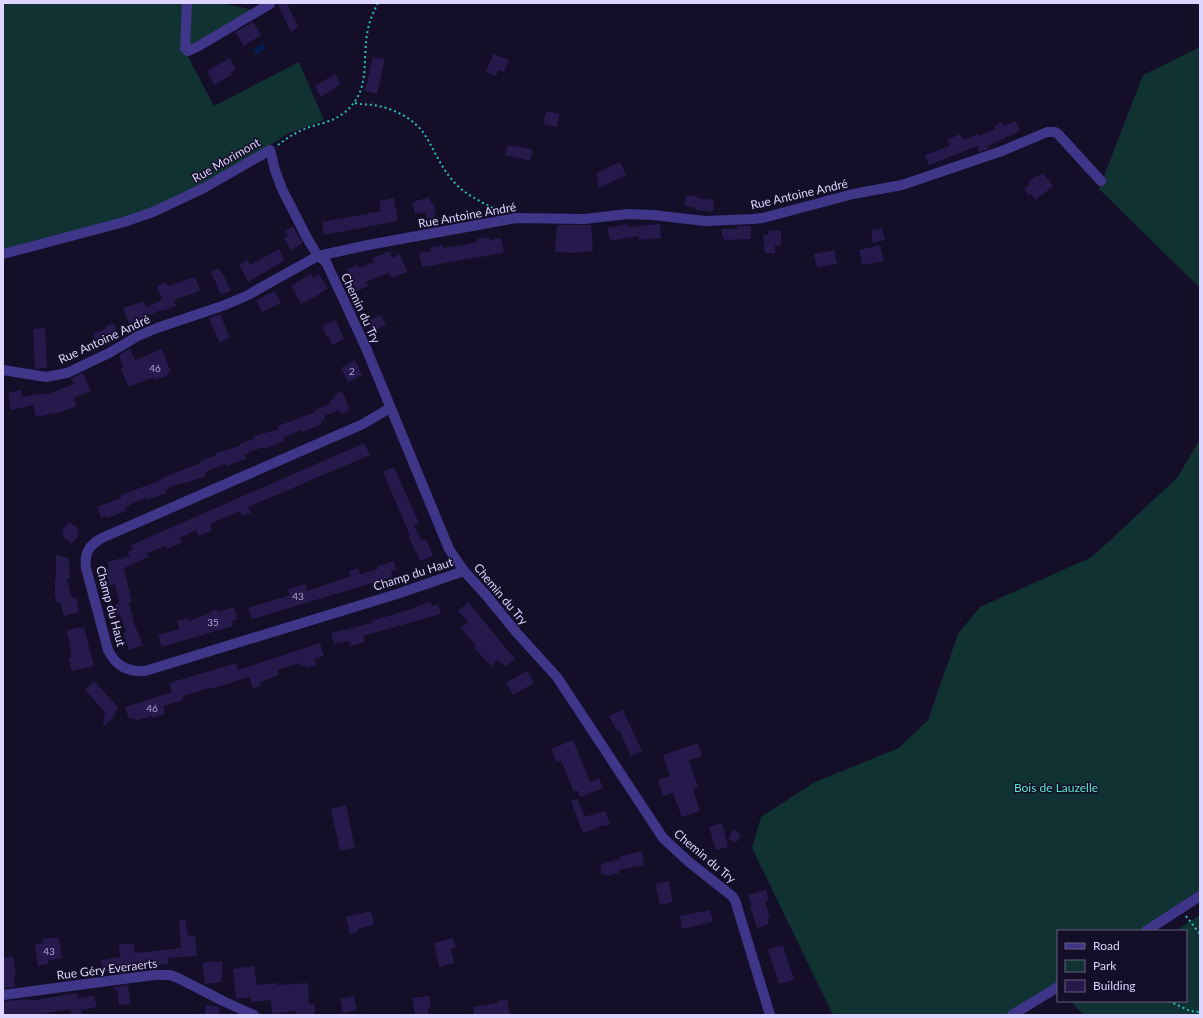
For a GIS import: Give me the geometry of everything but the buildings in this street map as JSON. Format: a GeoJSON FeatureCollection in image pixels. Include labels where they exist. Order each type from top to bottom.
{"type":"FeatureCollection","features":[{"type":"Feature","properties":{"kind":"street"},"geometry":{"type":"LineString","coordinates":[[187,3],[185,48],[188,51],[270,4]]}},
{"type":"Feature","properties":{"kind":"street","name":"Rue Antoine André"},"geometry":{"type":"LineString","coordinates":[[3,370],[46,377],[67,373],[109,353],[138,336],[246,296],[318,256],[368,245],[516,218],[584,219],[628,214],[653,215],[705,221],[764,218],[853,194],[902,185],[1002,151],[1047,132],[1055,132],[1069,145],[1101,181]]}},
{"type":"Feature","properties":{"kind":"street","name":"Rue Morimont"},"geometry":{"type":"LineString","coordinates":[[3,254],[124,222],[153,212],[204,188],[270,150]]}},
{"type":"Feature","properties":{"kind":"street","name":"Chemin du Try"},"geometry":{"type":"LineString","coordinates":[[270,150],[275,170],[282,188],[318,256],[326,262],[366,348],[450,549],[464,571],[557,677],[663,838],[689,862],[735,900],[770,1015]]}},
{"type":"Feature","properties":{"kind":"street","name":"Champ du Haut"},"geometry":{"type":"LineString","coordinates":[[390,408],[363,424],[94,542],[86,553],[86,568],[108,650],[112,658],[126,669],[145,671],[396,594],[464,571]]}},
{"type":"Feature","properties":{"kind":"street"},"geometry":{"type":"LineString","coordinates":[[1148,930],[1200,896]]}},
{"type":"Feature","properties":{"kind":"street","name":"Rue Géry Everaerts"},"geometry":{"type":"LineString","coordinates":[[3,995],[146,976],[170,975],[188,982],[225,1002],[254,1015]]}},
{"type":"Feature","properties":{"kind":"street"},"geometry":{"type":"LineString","coordinates":[[1012,1015],[1057,988]]}},
{"type":"Feature","properties":{"kind":"path"},"geometry":{"type":"LineString","coordinates":[[378,3],[368,29],[365,70],[359,96],[355,103],[390,109],[418,125],[436,157],[455,184],[477,200],[500,212],[503,221]]}},
{"type":"Feature","properties":{"kind":"path","name":"Rue Morimont"},"geometry":{"type":"LineString","coordinates":[[270,150],[297,132],[339,116],[355,103]]}},
{"type":"Feature","properties":{"kind":"path"},"geometry":{"type":"LineString","coordinates":[[1180,909],[1200,934]]}},
{"type":"Feature","properties":{"kind":"path"},"geometry":{"type":"LineString","coordinates":[[1171,1002],[1190,1011],[1200,1012]]}},
{"type":"Feature","properties":{"kind":"green space"},"geometry":{"type":"Polygon","coordinates":[[[3,3],[221,3],[254,10],[185,51],[214,106],[299,62],[324,120],[287,134],[260,152],[171,201],[130,217],[3,249],[3,3]]]}},
{"type":"Feature","properties":{"kind":"green space"},"geometry":{"type":"Polygon","coordinates":[[[1200,47],[1200,288],[1099,189],[1143,75],[1200,47]]]}},
{"type":"Feature","properties":{"kind":"green space","name":"Bois de Lauzelle"},"geometry":{"type":"Polygon","coordinates":[[[1200,439],[1200,896],[1148,930],[1057,930],[1057,988],[1012,1015],[833,1015],[752,848],[761,817],[815,782],[899,748],[928,720],[958,634],[980,607],[1092,557],[1177,478],[1200,439]]]}},
{"type":"Feature","properties":{"kind":"green space"},"geometry":{"type":"Polygon","coordinates":[[[1200,915],[1200,1015],[1084,1015],[1071,1002],[1187,1002],[1187,930],[1177,930],[1200,915]]]}},
{"type":"Feature","properties":{"kind":"water"},"geometry":{"type":"Polygon","coordinates":[[[263,43],[266,49],[256,55],[253,50],[263,43]]]}}]}
